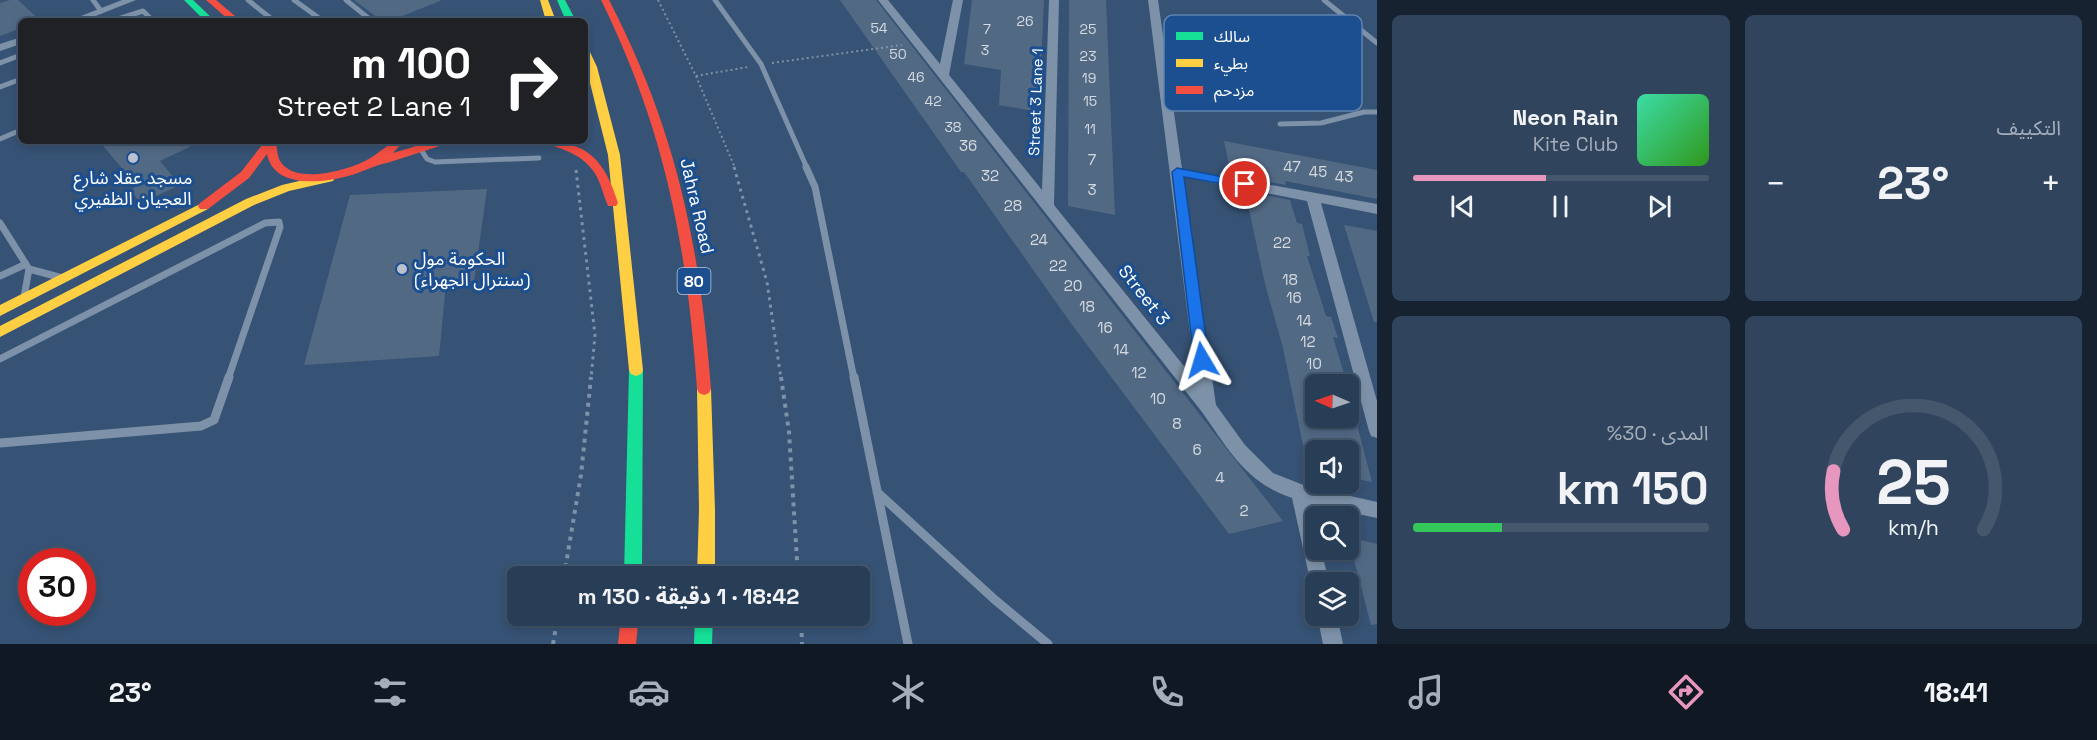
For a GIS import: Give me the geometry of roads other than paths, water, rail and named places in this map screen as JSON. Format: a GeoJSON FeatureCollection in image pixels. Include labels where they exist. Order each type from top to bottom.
{"type":"FeatureCollection","features":[{"type":"Feature","properties":{"kind":"main road"},"geometry":{"type":"LineString","coordinates":[[188,0],[207,18]]}},
{"type":"Feature","properties":{"kind":"main road"},"geometry":{"type":"LineString","coordinates":[[210,0],[232,18]]}},
{"type":"Feature","properties":{"kind":"main road"},"geometry":{"type":"LineString","coordinates":[[544,0],[550,18]]}},
{"type":"Feature","properties":{"kind":"main road"},"geometry":{"type":"LineString","coordinates":[[561,0],[570,18]]}},
{"type":"Feature","properties":{"kind":"main road","name":"Jahra Road"},"geometry":{"type":"LineString","coordinates":[[605,0],[636,59],[661,136],[693,269],[702,349],[706,566]]}},
{"type":"Feature","properties":{"kind":"main road"},"geometry":{"type":"LineString","coordinates":[[588,58],[614,155],[636,357],[633,566]]}},
{"type":"Feature","properties":{"kind":"main road"},"geometry":{"type":"LineString","coordinates":[[0,311],[222,195],[245,175],[269,144]]}},
{"type":"Feature","properties":{"kind":"main road"},"geometry":{"type":"LineString","coordinates":[[271,144],[270,154],[277,165],[283,169],[308,178],[329,178]]}},
{"type":"Feature","properties":{"kind":"main road"},"geometry":{"type":"LineString","coordinates":[[376,162],[397,144]]}},
{"type":"Feature","properties":{"kind":"main road"},"geometry":{"type":"LineString","coordinates":[[0,332],[250,202],[286,188],[354,172],[376,162],[434,144]]}},
{"type":"Feature","properties":{"kind":"main road"},"geometry":{"type":"LineString","coordinates":[[559,144],[582,152],[605,175],[626,269]]}},
{"type":"Feature","properties":{"kind":"main road"},"geometry":{"type":"LineString","coordinates":[[627,644],[629,626]]}},
{"type":"Feature","properties":{"kind":"main road"},"geometry":{"type":"LineString","coordinates":[[703,644],[704,626]]}},
{"type":"Feature","properties":{"kind":"street"},"geometry":{"type":"LineString","coordinates":[[82,18],[131,0]]}},
{"type":"Feature","properties":{"kind":"street","name":"Street 3"},"geometry":{"type":"LineString","coordinates":[[883,0],[1208,407]]}},
{"type":"Feature","properties":{"kind":"street"},"geometry":{"type":"LineString","coordinates":[[944,75],[958,0]]}},
{"type":"Feature","properties":{"kind":"street","name":"Street 3 Lane 1"},"geometry":{"type":"LineString","coordinates":[[1048,205],[1054,0]]}},
{"type":"Feature","properties":{"kind":"street","name":"Street 3"},"geometry":{"type":"LineString","coordinates":[[1153,0],[1164,79]]}},
{"type":"Feature","properties":{"kind":"street"},"geometry":{"type":"LineString","coordinates":[[0,48],[18,41]]}},
{"type":"Feature","properties":{"kind":"street","name":"Street 3"},"geometry":{"type":"LineString","coordinates":[[1168,111],[1208,407]]}},
{"type":"Feature","properties":{"kind":"street"},"geometry":{"type":"LineString","coordinates":[[1177,172],[1377,209]]}},
{"type":"Feature","properties":{"kind":"street"},"geometry":{"type":"LineString","coordinates":[[1313,197],[1377,431]]}},
{"type":"Feature","properties":{"kind":"street"},"geometry":{"type":"LineString","coordinates":[[1208,407],[1241,453],[1260,473],[1277,485],[1377,510]]}},
{"type":"Feature","properties":{"kind":"street"},"geometry":{"type":"LineString","coordinates":[[1299,491],[1317,572]]}},
{"type":"Feature","properties":{"kind":"street"},"geometry":{"type":"LineString","coordinates":[[1329,626],[1333,644]]}},
{"type":"Feature","properties":{"kind":"lane"},"geometry":{"type":"LineString","coordinates":[[93,0],[101,11]]}},
{"type":"Feature","properties":{"kind":"lane"},"geometry":{"type":"LineString","coordinates":[[248,0],[270,18]]}},
{"type":"Feature","properties":{"kind":"lane"},"geometry":{"type":"LineString","coordinates":[[294,0],[319,18]]}},
{"type":"Feature","properties":{"kind":"lane"},"geometry":{"type":"LineString","coordinates":[[346,0],[370,18]]}},
{"type":"Feature","properties":{"kind":"lane"},"geometry":{"type":"LineString","coordinates":[[715,0],[761,64],[815,187],[908,644]]}},
{"type":"Feature","properties":{"kind":"lane"},"geometry":{"type":"LineString","coordinates":[[1324,0],[1342,15]]}},
{"type":"Feature","properties":{"kind":"lane"},"geometry":{"type":"LineString","coordinates":[[120,18],[139,11],[150,18]]}},
{"type":"Feature","properties":{"kind":"lane"},"geometry":{"type":"LineString","coordinates":[[1362,31],[1377,43]]}},
{"type":"Feature","properties":{"kind":"lane"},"geometry":{"type":"LineString","coordinates":[[0,63],[18,56]]}},
{"type":"Feature","properties":{"kind":"lane"},"geometry":{"type":"LineString","coordinates":[[0,87],[18,80]]}},
{"type":"Feature","properties":{"kind":"lane"},"geometry":{"type":"LineString","coordinates":[[1280,124],[1321,123],[1364,112],[1377,112]]}},
{"type":"Feature","properties":{"kind":"lane"},"geometry":{"type":"LineString","coordinates":[[0,139],[18,131]]}},
{"type":"Feature","properties":{"kind":"lane"},"geometry":{"type":"LineString","coordinates":[[420,148],[427,159],[435,162],[539,158]]}},
{"type":"Feature","properties":{"kind":"lane"},"geometry":{"type":"LineString","coordinates":[[0,359],[265,223],[279,222],[280,227],[214,420],[201,426],[0,443]]}},
{"type":"Feature","properties":{"kind":"lane"},"geometry":{"type":"LineString","coordinates":[[0,224],[27,267],[23,299]]}},
{"type":"Feature","properties":{"kind":"lane"},"geometry":{"type":"LineString","coordinates":[[0,276],[27,267],[65,278]]}},
{"type":"Feature","properties":{"kind":"lane"},"geometry":{"type":"LineString","coordinates":[[877,492],[994,599],[1048,644]]}},
{"type":"Feature","properties":{"kind":"place","name":"مسجد عقلا شارع العجيان الظفيري"},"geometry":{"type":"Point","coordinates":[133,158]}},
{"type":"Feature","properties":{"kind":"place","name":"الحكومة مول (سنترال الجهراء)"},"geometry":{"type":"Point","coordinates":[402,269]}}]}
